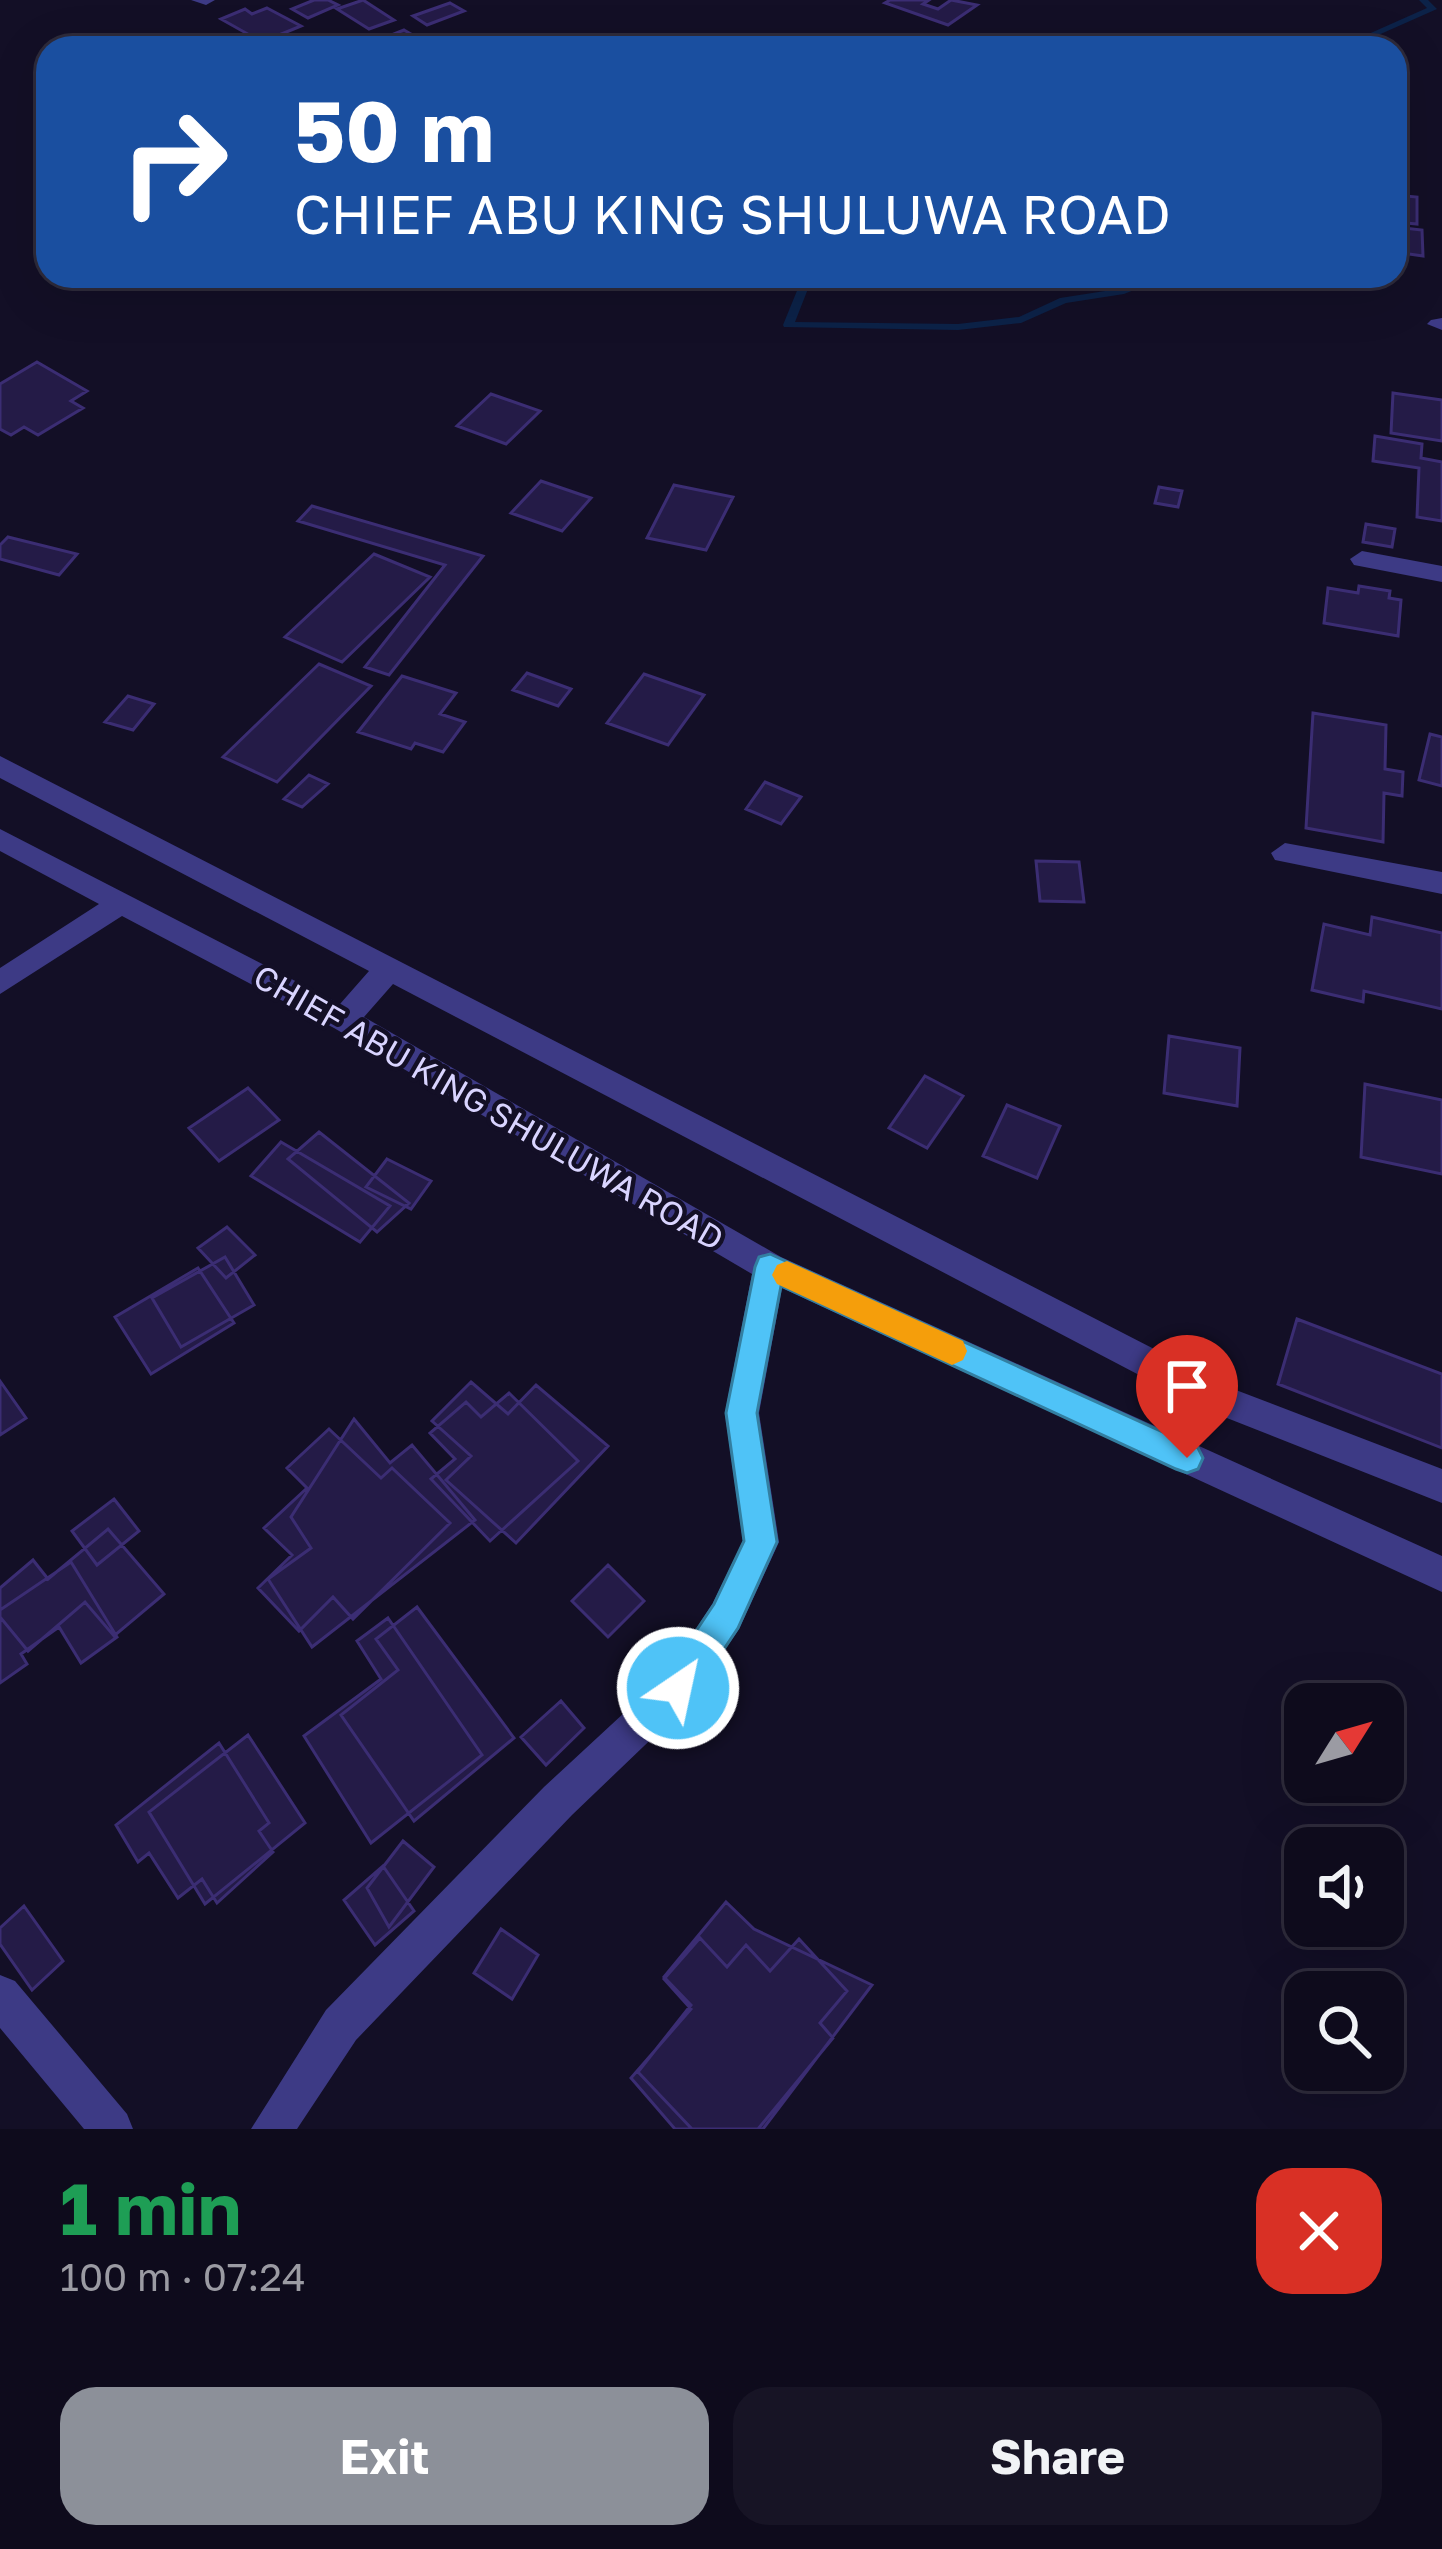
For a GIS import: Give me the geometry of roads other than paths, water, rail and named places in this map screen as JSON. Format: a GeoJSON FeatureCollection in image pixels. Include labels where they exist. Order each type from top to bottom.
{"type":"FeatureCollection","features":[{"type":"Feature","properties":{"kind":"street"},"geometry":{"type":"LineString","coordinates":[[1362,559],[1442,574]]}},
{"type":"Feature","properties":{"kind":"street"},"geometry":{"type":"LineString","coordinates":[[0,766],[1216,1397],[1442,1486]]}},
{"type":"Feature","properties":{"kind":"street","name":"CHIEF ABU KING SHULUWA ROAD"},"geometry":{"type":"LineString","coordinates":[[0,839],[344,1020],[770,1267],[1442,1574]]}},
{"type":"Feature","properties":{"kind":"street"},"geometry":{"type":"LineString","coordinates":[[1285,853],[1442,883]]}},
{"type":"Feature","properties":{"kind":"street"},"geometry":{"type":"LineString","coordinates":[[0,983],[121,903]]}},
{"type":"Feature","properties":{"kind":"street"},"geometry":{"type":"LineString","coordinates":[[344,1020],[389,968]]}},
{"type":"Feature","properties":{"kind":"street"},"geometry":{"type":"LineString","coordinates":[[272,2129],[341,2025],[558,1801],[678,1688],[726,1616],[761,1542],[742,1413],[770,1267]]}},
{"type":"Feature","properties":{"kind":"street"},"geometry":{"type":"LineString","coordinates":[[0,1996],[112,2129]]}},
{"type":"Feature","properties":{"kind":"waterway"},"geometry":{"type":"LineString","coordinates":[[1369,36],[1433,9],[1423,0]]}},
{"type":"Feature","properties":{"kind":"waterway"},"geometry":{"type":"LineString","coordinates":[[803,288],[788,325],[958,327],[1021,320],[1064,300],[1131,288]]}}]}
